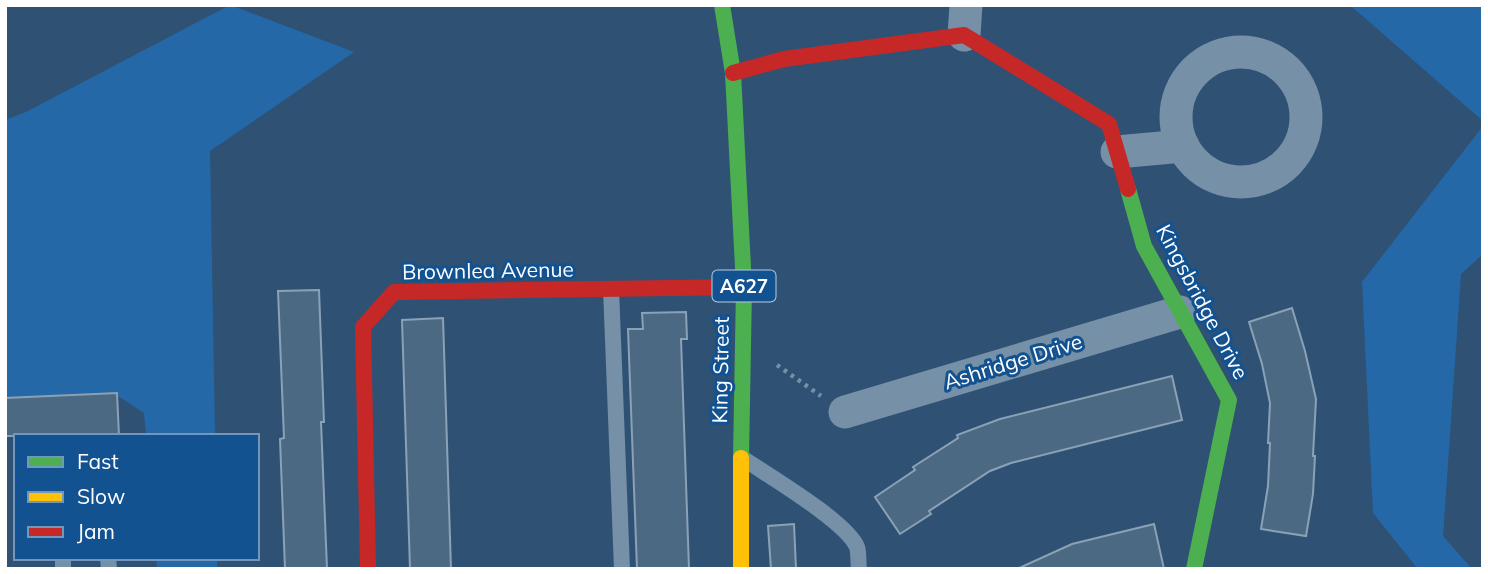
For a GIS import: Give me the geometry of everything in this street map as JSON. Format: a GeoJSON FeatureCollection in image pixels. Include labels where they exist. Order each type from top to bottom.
{"type":"FeatureCollection","features":[{"type":"Feature","properties":{"kind":"street","name":"King Street"},"geometry":{"type":"LineString","coordinates":[[722,5],[733,73],[744,287],[741,569]]}},
{"type":"Feature","properties":{"kind":"street","name":"Kingsbridge Drive"},"geometry":{"type":"LineString","coordinates":[[733,73],[784,59],[965,20],[1109,124],[1144,246],[1229,400],[1194,569]]}},
{"type":"Feature","properties":{"kind":"street"},"geometry":{"type":"LineString","coordinates":[[1117,152],[1183,146]]}},
{"type":"Feature","properties":{"kind":"street","name":"Brownlea Avenue"},"geometry":{"type":"LineString","coordinates":[[368,569],[363,327],[394,292],[744,287]]}},
{"type":"Feature","properties":{"kind":"street","name":"Ashridge Drive"},"geometry":{"type":"LineString","coordinates":[[845,412],[1180,312]]}},
{"type":"Feature","properties":{"kind":"lane"},"geometry":{"type":"LineString","coordinates":[[611,289],[622,569]]}},
{"type":"Feature","properties":{"kind":"lane"},"geometry":{"type":"LineString","coordinates":[[741,457],[824,513],[848,533],[857,547],[859,569]]}},
{"type":"Feature","properties":{"kind":"path"},"geometry":{"type":"LineString","coordinates":[[742,341],[845,412]]}},
{"type":"Feature","properties":{"kind":"shaded area"},"geometry":{"type":"Polygon","coordinates":[[[230,5],[354,52],[210,151],[215,434],[146,434],[144,413],[115,394],[5,419],[5,120],[26,112],[230,5]]]}},
{"type":"Feature","properties":{"kind":"shaded area"},"geometry":{"type":"Polygon","coordinates":[[[1350,5],[1483,5],[1483,121],[1350,5]]]}},
{"type":"Feature","properties":{"kind":"shaded area"},"geometry":{"type":"Polygon","coordinates":[[[1483,126],[1483,254],[1461,274],[1443,536],[1472,569],[1418,569],[1373,513],[1362,282],[1483,126]]]}},
{"type":"Feature","properties":{"kind":"shaded area"},"geometry":{"type":"Polygon","coordinates":[[[156,560],[217,560],[217,569],[157,569],[156,560]]]}},
{"type":"Feature","properties":{"kind":"building"},"geometry":{"type":"Polygon","coordinates":[[[319,290],[327,569],[285,569],[280,439],[284,438],[278,291],[319,290]]]}},
{"type":"Feature","properties":{"kind":"building"},"geometry":{"type":"Polygon","coordinates":[[[1292,308],[1316,399],[1313,494],[1306,536],[1261,529],[1268,486],[1270,403],[1249,322],[1292,308]]]}},
{"type":"Feature","properties":{"kind":"building"},"geometry":{"type":"Polygon","coordinates":[[[686,312],[687,339],[681,339],[689,569],[637,569],[628,329],[643,329],[642,313],[686,312]]]}},
{"type":"Feature","properties":{"kind":"building"},"geometry":{"type":"Polygon","coordinates":[[[443,318],[451,569],[410,569],[402,320],[443,318]]]}},
{"type":"Feature","properties":{"kind":"building"},"geometry":{"type":"Polygon","coordinates":[[[1172,376],[1182,420],[1011,463],[990,471],[929,511],[931,514],[900,534],[875,497],[915,470],[913,467],[958,438],[957,435],[1000,419],[1172,376]]]}},
{"type":"Feature","properties":{"kind":"building"},"geometry":{"type":"Polygon","coordinates":[[[117,393],[119,434],[5,436],[5,398],[117,393]]]}},
{"type":"Feature","properties":{"kind":"building"},"geometry":{"type":"Polygon","coordinates":[[[794,524],[796,569],[771,569],[768,526],[794,524]]]}},
{"type":"Feature","properties":{"kind":"building"},"geometry":{"type":"Polygon","coordinates":[[[1154,524],[1164,569],[1017,569],[1072,544],[1154,524]]]}},
{"type":"Feature","properties":{"kind":"traffic: fast"},"geometry":{"type":"LineString","coordinates":[[722,5],[733,73],[744,287],[741,458]]}},
{"type":"Feature","properties":{"kind":"traffic: fast"},"geometry":{"type":"LineString","coordinates":[[1128,189],[1144,246],[1229,400],[1194,569]]}},
{"type":"Feature","properties":{"kind":"traffic: slow"},"geometry":{"type":"LineString","coordinates":[[741,458],[741,569]]}},
{"type":"Feature","properties":{"kind":"traffic: jam"},"geometry":{"type":"LineString","coordinates":[[733,73],[784,59],[964,35],[1109,124],[1128,189]]}},
{"type":"Feature","properties":{"kind":"traffic: jam"},"geometry":{"type":"LineString","coordinates":[[368,569],[363,327],[394,292],[744,287]]}}]}
